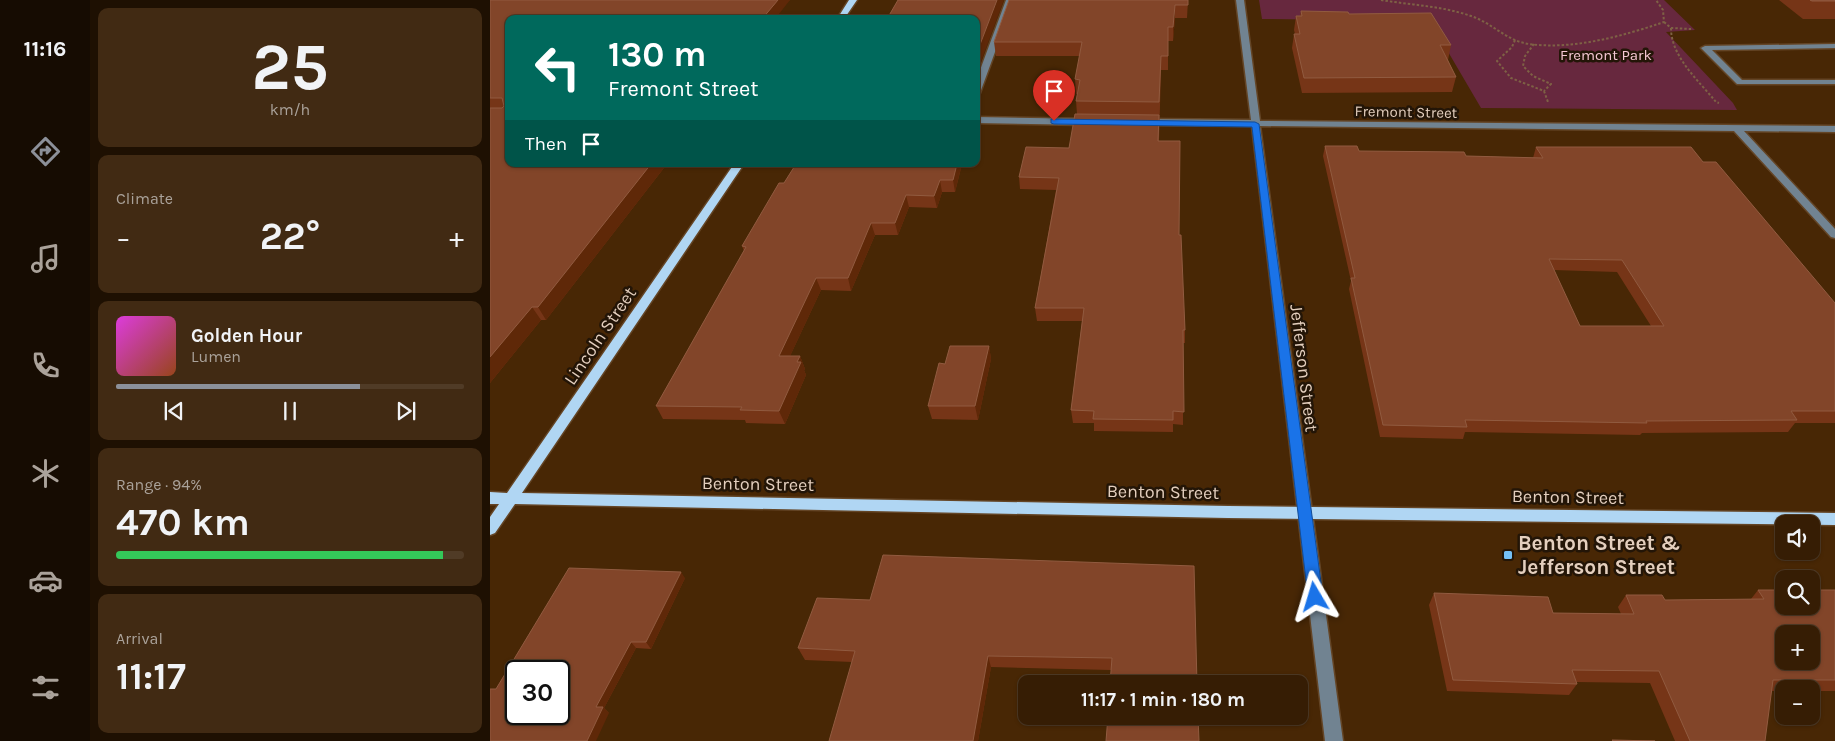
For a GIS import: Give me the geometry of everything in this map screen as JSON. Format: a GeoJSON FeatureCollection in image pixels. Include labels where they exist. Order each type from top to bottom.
{"type":"FeatureCollection","features":[{"type":"Feature","properties":{"kind":"main road"},"geometry":{"type":"LineString","coordinates":[[843,15],[853,0]]}},
{"type":"Feature","properties":{"kind":"main road","name":"Lincoln Street"},"geometry":{"type":"LineString","coordinates":[[490,529],[737,167]]}},
{"type":"Feature","properties":{"kind":"main road","name":"Benton Street"},"geometry":{"type":"LineString","coordinates":[[490,498],[1304,513],[1835,519]]}},
{"type":"Feature","properties":{"kind":"street"},"geometry":{"type":"LineString","coordinates":[[980,82],[1010,0]]}},
{"type":"Feature","properties":{"kind":"street","name":"Jefferson Street"},"geometry":{"type":"LineString","coordinates":[[1240,0],[1334,741]]}},
{"type":"Feature","properties":{"kind":"street"},"geometry":{"type":"LineString","coordinates":[[1835,46],[1705,48],[1740,82],[1835,82]]}},
{"type":"Feature","properties":{"kind":"street"},"geometry":{"type":"LineString","coordinates":[[980,120],[1102,122]]}},
{"type":"Feature","properties":{"kind":"street","name":"Fremont Street"},"geometry":{"type":"LineString","coordinates":[[1131,122],[1835,129]]}},
{"type":"Feature","properties":{"kind":"street"},"geometry":{"type":"LineString","coordinates":[[1736,128],[1835,235]]}},
{"type":"Feature","properties":{"kind":"path"},"geometry":{"type":"LineString","coordinates":[[1381,0],[1471,15],[1487,22],[1515,40],[1534,44],[1560,44],[1605,38],[1664,22]]}},
{"type":"Feature","properties":{"kind":"path"},"geometry":{"type":"LineString","coordinates":[[1656,0],[1663,10],[1664,22],[1671,28]]}},
{"type":"Feature","properties":{"kind":"path"},"geometry":{"type":"LineString","coordinates":[[1515,40],[1512,47],[1497,61],[1500,67],[1513,80],[1544,91],[1550,104]]}},
{"type":"Feature","properties":{"kind":"path"},"geometry":{"type":"LineString","coordinates":[[1534,44],[1525,56],[1523,66],[1533,76],[1550,84],[1544,91]]}},
{"type":"Feature","properties":{"kind":"green space","name":"Fremont Park"},"geometry":{"type":"Polygon","coordinates":[[[1259,0],[1664,0],[1695,30],[1666,32],[1733,103],[1737,110],[1481,108],[1430,21],[1262,19],[1259,0]]]}},
{"type":"Feature","properties":{"kind":"building"},"geometry":{"type":"Polygon","coordinates":[[[490,0],[778,0],[765,15],[505,15],[505,167],[649,167],[538,307],[532,307],[490,357],[490,108],[502,108],[504,106],[502,98],[490,98],[490,0]]]}},
{"type":"Feature","properties":{"kind":"building"},"geometry":{"type":"Polygon","coordinates":[[[898,0],[997,0],[980,45],[980,15],[889,15],[898,0]]]}},
{"type":"Feature","properties":{"kind":"building"},"geometry":{"type":"Polygon","coordinates":[[[1009,0],[1188,0],[1188,5],[1175,5],[1173,27],[1168,27],[1168,56],[1161,56],[1159,102],[1076,101],[1080,80],[1075,79],[1082,42],[994,42],[1009,0]]]}},
{"type":"Feature","properties":{"kind":"building"},"geometry":{"type":"Polygon","coordinates":[[[1810,0],[1835,0],[1835,1],[1812,1],[1810,0]]]}},
{"type":"Feature","properties":{"kind":"building"},"geometry":{"type":"Polygon","coordinates":[[[1301,11],[1348,12],[1349,14],[1431,13],[1451,45],[1440,45],[1456,77],[1304,78],[1294,34],[1300,34],[1296,16],[1302,16],[1301,11]]]}},
{"type":"Feature","properties":{"kind":"building"},"geometry":{"type":"Polygon","coordinates":[[[1075,114],[1159,115],[1158,141],[1180,141],[1179,235],[1181,235],[1185,330],[1183,330],[1184,412],[1173,411],[1173,420],[1093,419],[1094,411],[1071,410],[1084,308],[1035,308],[1059,178],[1019,177],[1026,147],[1069,148],[1075,114]]]}},
{"type":"Feature","properties":{"kind":"building"},"geometry":{"type":"Polygon","coordinates":[[[1325,146],[1357,146],[1359,151],[1464,152],[1466,156],[1543,158],[1536,147],[1691,147],[1703,162],[1716,162],[1835,303],[1835,411],[1791,411],[1797,420],[1646,421],[1647,423],[1465,420],[1467,427],[1383,425],[1351,278],[1355,278],[1325,146]],[[1549,259],[1580,326],[1664,326],[1622,260],[1549,259]]]}},
{"type":"Feature","properties":{"kind":"building"},"geometry":{"type":"Polygon","coordinates":[[[794,167],[956,167],[953,180],[940,180],[934,196],[906,195],[895,223],[871,223],[848,278],[816,278],[779,356],[800,356],[797,362],[801,362],[779,411],[740,410],[742,407],[656,406],[746,247],[742,246],[779,183],[784,183],[794,167]]]}},
{"type":"Feature","properties":{"kind":"building"},"geometry":{"type":"Polygon","coordinates":[[[950,346],[989,346],[975,406],[928,406],[939,363],[945,364],[950,346]]]}},
{"type":"Feature","properties":{"kind":"building"},"geometry":{"type":"Polygon","coordinates":[[[883,555],[1194,566],[1197,675],[1111,675],[1112,658],[988,656],[973,741],[829,741],[855,651],[798,648],[817,598],[870,600],[883,555]]]}},
{"type":"Feature","properties":{"kind":"building"},"geometry":{"type":"Polygon","coordinates":[[[569,568],[681,572],[646,642],[631,642],[596,707],[603,707],[587,741],[490,741],[490,689],[496,689],[505,674],[505,725],[570,725],[570,660],[513,660],[569,568]]]}},
{"type":"Feature","properties":{"kind":"building"},"geometry":{"type":"Polygon","coordinates":[[[1758,590],[1775,590],[1775,615],[1820,615],[1820,590],[1835,590],[1835,680],[1773,680],[1765,741],[1690,741],[1659,671],[1572,670],[1577,684],[1453,680],[1434,593],[1548,597],[1553,613],[1634,614],[1626,595],[1662,595],[1665,600],[1764,599],[1758,590]]]}},
{"type":"Feature","properties":{"kind":"building"},"geometry":{"type":"Polygon","coordinates":[[[1107,725],[1198,725],[1199,741],[1106,741],[1107,725]]]}},
{"type":"Feature","properties":{"kind":"building"},"geometry":{"type":"Polygon","coordinates":[[[1612,740],[1655,741],[1613,741],[1612,740]]]}},
{"type":"Feature","properties":{"kind":"place","name":"Benton Street & Jefferson Street"},"geometry":{"type":"Point","coordinates":[1508,555]}},
{"type":"Feature","properties":{"kind":"route"},"geometry":{"type":"LineString","coordinates":[[1054,121],[1255,124],[1315,597]]}}]}
